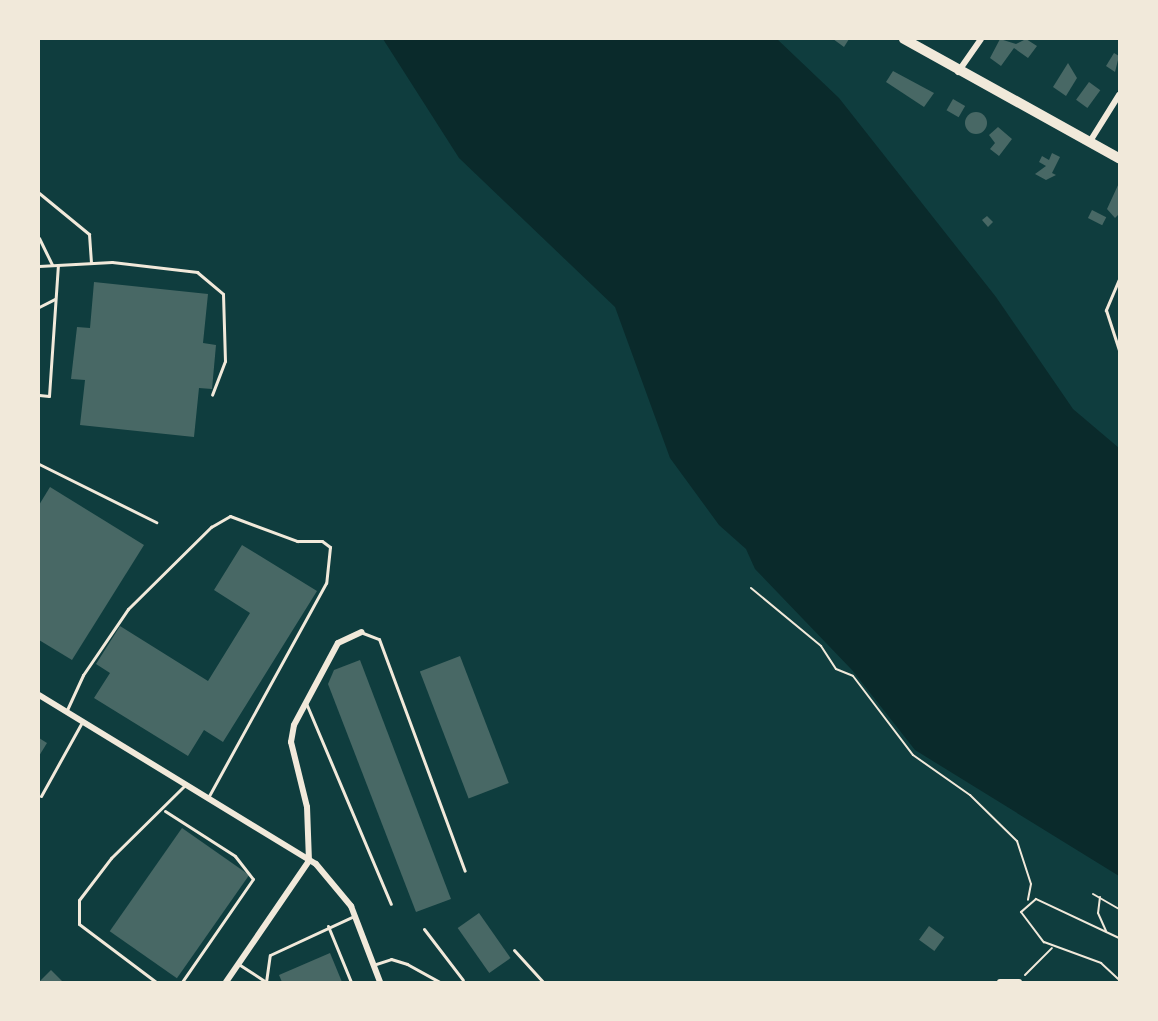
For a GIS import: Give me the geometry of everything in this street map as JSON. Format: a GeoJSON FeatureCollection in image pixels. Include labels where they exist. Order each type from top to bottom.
{"type":"FeatureCollection","features":[{"type":"Feature","properties":{"kind":"main road"},"geometry":{"type":"LineString","coordinates":[[904,39],[958,73],[1119,158]]}},
{"type":"Feature","properties":{"kind":"street"},"geometry":{"type":"LineString","coordinates":[[958,73],[981,39]]}},
{"type":"Feature","properties":{"kind":"street"},"geometry":{"type":"LineString","coordinates":[[1089,143],[1119,94]]}},
{"type":"Feature","properties":{"kind":"street"},"geometry":{"type":"LineString","coordinates":[[226,982],[309,861],[307,807],[291,742],[305,701],[338,643],[362,632]]}},
{"type":"Feature","properties":{"kind":"street"},"geometry":{"type":"LineString","coordinates":[[39,695],[309,861],[332,882],[354,916],[380,982]]}},
{"type":"Feature","properties":{"kind":"street"},"geometry":{"type":"LineString","coordinates":[[1000,982],[1019,982]]}},
{"type":"Feature","properties":{"kind":"lane"},"geometry":{"type":"LineString","coordinates":[[39,193],[89,234],[91,263]]}},
{"type":"Feature","properties":{"kind":"lane"},"geometry":{"type":"LineString","coordinates":[[39,238],[52,265]]}},
{"type":"Feature","properties":{"kind":"lane"},"geometry":{"type":"LineString","coordinates":[[39,266],[91,263],[197,272],[223,294],[225,361],[212,395]]}},
{"type":"Feature","properties":{"kind":"lane"},"geometry":{"type":"LineString","coordinates":[[39,395],[49,396],[58,265]]}},
{"type":"Feature","properties":{"kind":"lane"},"geometry":{"type":"LineString","coordinates":[[1119,279],[1106,310],[1119,350]]}},
{"type":"Feature","properties":{"kind":"lane"},"geometry":{"type":"LineString","coordinates":[[39,308],[55,299]]}},
{"type":"Feature","properties":{"kind":"lane"},"geometry":{"type":"LineString","coordinates":[[39,464],[156,522]]}},
{"type":"Feature","properties":{"kind":"lane"},"geometry":{"type":"LineString","coordinates":[[66,712],[83,675],[128,609],[211,527],[230,516],[297,541],[322,541],[330,547],[327,583],[207,799]]}},
{"type":"Feature","properties":{"kind":"lane"},"geometry":{"type":"LineString","coordinates":[[362,632],[379,639],[465,870]]}},
{"type":"Feature","properties":{"kind":"lane"},"geometry":{"type":"LineString","coordinates":[[305,701],[391,904]]}},
{"type":"Feature","properties":{"kind":"lane"},"geometry":{"type":"LineString","coordinates":[[41,796],[82,722]]}},
{"type":"Feature","properties":{"kind":"lane"},"geometry":{"type":"LineString","coordinates":[[156,982],[79,924],[79,900],[111,858],[165,811],[185,785]]}},
{"type":"Feature","properties":{"kind":"lane"},"geometry":{"type":"LineString","coordinates":[[165,811],[235,856],[253,879],[182,982]]}},
{"type":"Feature","properties":{"kind":"lane"},"geometry":{"type":"LineString","coordinates":[[238,964],[266,982],[270,956],[328,926],[354,916]]}},
{"type":"Feature","properties":{"kind":"lane"},"geometry":{"type":"LineString","coordinates":[[328,926],[351,982]]}},
{"type":"Feature","properties":{"kind":"lane"},"geometry":{"type":"LineString","coordinates":[[424,929],[464,981]]}},
{"type":"Feature","properties":{"kind":"lane"},"geometry":{"type":"LineString","coordinates":[[514,950],[543,982]]}},
{"type":"Feature","properties":{"kind":"lane"},"geometry":{"type":"LineString","coordinates":[[374,964],[399,962],[440,982]]}},
{"type":"Feature","properties":{"kind":"lane"},"geometry":{"type":"LineString","coordinates":[[456,982],[464,981]]}},
{"type":"Feature","properties":{"kind":"path"},"geometry":{"type":"LineString","coordinates":[[751,588],[820,646],[836,669],[853,675],[913,755],[970,795],[1017,841],[1031,884],[1022,919],[1052,947],[1101,963],[1119,980]]}},
{"type":"Feature","properties":{"kind":"path"},"geometry":{"type":"LineString","coordinates":[[1093,894],[1119,909]]}},
{"type":"Feature","properties":{"kind":"path"},"geometry":{"type":"LineString","coordinates":[[1100,897],[1098,914],[1106,932]]}},
{"type":"Feature","properties":{"kind":"path"},"geometry":{"type":"LineString","coordinates":[[1028,900],[1044,901],[1119,938]]}},
{"type":"Feature","properties":{"kind":"path"},"geometry":{"type":"LineString","coordinates":[[1019,982],[1052,947]]}},
{"type":"Feature","properties":{"kind":"water"},"geometry":{"type":"Polygon","coordinates":[[[383,39],[777,39],[839,98],[996,297],[1073,409],[1119,448],[1119,876],[915,750],[852,670],[755,569],[746,549],[719,525],[670,458],[615,307],[459,158],[383,39]]]}},
{"type":"Feature","properties":{"kind":"building"},"geometry":{"type":"Polygon","coordinates":[[[833,39],[849,39],[844,47],[833,39]]]}},
{"type":"Feature","properties":{"kind":"building"},"geometry":{"type":"Polygon","coordinates":[[[1000,39],[1016,44],[1026,39],[1037,46],[1028,58],[1014,48],[1001,66],[990,58],[1000,39]]]}},
{"type":"Feature","properties":{"kind":"building"},"geometry":{"type":"Polygon","coordinates":[[[1114,53],[1119,56],[1115,72],[1106,66],[1114,53]]]}},
{"type":"Feature","properties":{"kind":"building"},"geometry":{"type":"Polygon","coordinates":[[[1068,63],[1077,78],[1066,96],[1053,87],[1068,63]]]}},
{"type":"Feature","properties":{"kind":"building"},"geometry":{"type":"Polygon","coordinates":[[[893,71],[934,93],[924,107],[886,82],[893,71]]]}},
{"type":"Feature","properties":{"kind":"building"},"geometry":{"type":"Polygon","coordinates":[[[1089,82],[1100,90],[1087,108],[1076,100],[1089,82]]]}},
{"type":"Feature","properties":{"kind":"building"},"geometry":{"type":"Polygon","coordinates":[[[953,99],[965,106],[959,117],[946,110],[953,99]]]}},
{"type":"Feature","properties":{"kind":"building"},"geometry":{"type":"Polygon","coordinates":[[[976,112],[986,119],[987,123],[980,133],[976,134],[966,127],[965,123],[972,113],[976,112]]]}},
{"type":"Feature","properties":{"kind":"building"},"geometry":{"type":"Polygon","coordinates":[[[998,127],[1012,139],[999,156],[990,149],[995,143],[989,135],[998,127]]]}},
{"type":"Feature","properties":{"kind":"building"},"geometry":{"type":"Polygon","coordinates":[[[1052,153],[1060,157],[1052,173],[1056,175],[1046,180],[1035,174],[1046,166],[1039,162],[1042,156],[1049,160],[1052,153]]]}},
{"type":"Feature","properties":{"kind":"building"},"geometry":{"type":"Polygon","coordinates":[[[1119,183],[1119,214],[1115,218],[1107,209],[1119,183]]]}},
{"type":"Feature","properties":{"kind":"building"},"geometry":{"type":"Polygon","coordinates":[[[1092,210],[1106,217],[1102,225],[1088,218],[1092,210]]]}},
{"type":"Feature","properties":{"kind":"building"},"geometry":{"type":"Polygon","coordinates":[[[987,216],[993,222],[988,227],[982,220],[987,216]]]}},
{"type":"Feature","properties":{"kind":"building"},"geometry":{"type":"Polygon","coordinates":[[[94,282],[208,294],[203,343],[216,345],[212,389],[199,388],[194,437],[80,425],[85,380],[71,379],[77,327],[90,328],[94,282]]]}},
{"type":"Feature","properties":{"kind":"building"},"geometry":{"type":"Polygon","coordinates":[[[50,487],[144,545],[72,660],[39,640],[39,505],[50,487]]]}},
{"type":"Feature","properties":{"kind":"building"},"geometry":{"type":"Polygon","coordinates":[[[242,545],[317,591],[223,742],[204,730],[188,756],[94,698],[110,673],[96,664],[120,626],[208,681],[250,613],[214,590],[242,545]]]}},
{"type":"Feature","properties":{"kind":"building"},"geometry":{"type":"Polygon","coordinates":[[[460,656],[509,783],[469,798],[420,671],[460,656]]]}},
{"type":"Feature","properties":{"kind":"building"},"geometry":{"type":"Polygon","coordinates":[[[360,660],[451,899],[416,912],[328,684],[334,670],[360,660]]]}},
{"type":"Feature","properties":{"kind":"building"},"geometry":{"type":"Polygon","coordinates":[[[39,738],[47,743],[39,756],[39,738]]]}},
{"type":"Feature","properties":{"kind":"building"},"geometry":{"type":"Polygon","coordinates":[[[182,828],[249,875],[177,978],[110,931],[182,828]]]}},
{"type":"Feature","properties":{"kind":"building"},"geometry":{"type":"Polygon","coordinates":[[[479,913],[511,958],[489,973],[458,928],[479,913]]]}},
{"type":"Feature","properties":{"kind":"building"},"geometry":{"type":"Polygon","coordinates":[[[929,926],[944,937],[934,951],[919,940],[929,926]]]}},
{"type":"Feature","properties":{"kind":"building"},"geometry":{"type":"Polygon","coordinates":[[[330,953],[342,982],[282,982],[279,975],[330,953]]]}},
{"type":"Feature","properties":{"kind":"building"},"geometry":{"type":"Polygon","coordinates":[[[51,970],[63,982],[39,982],[51,970]]]}}]}
